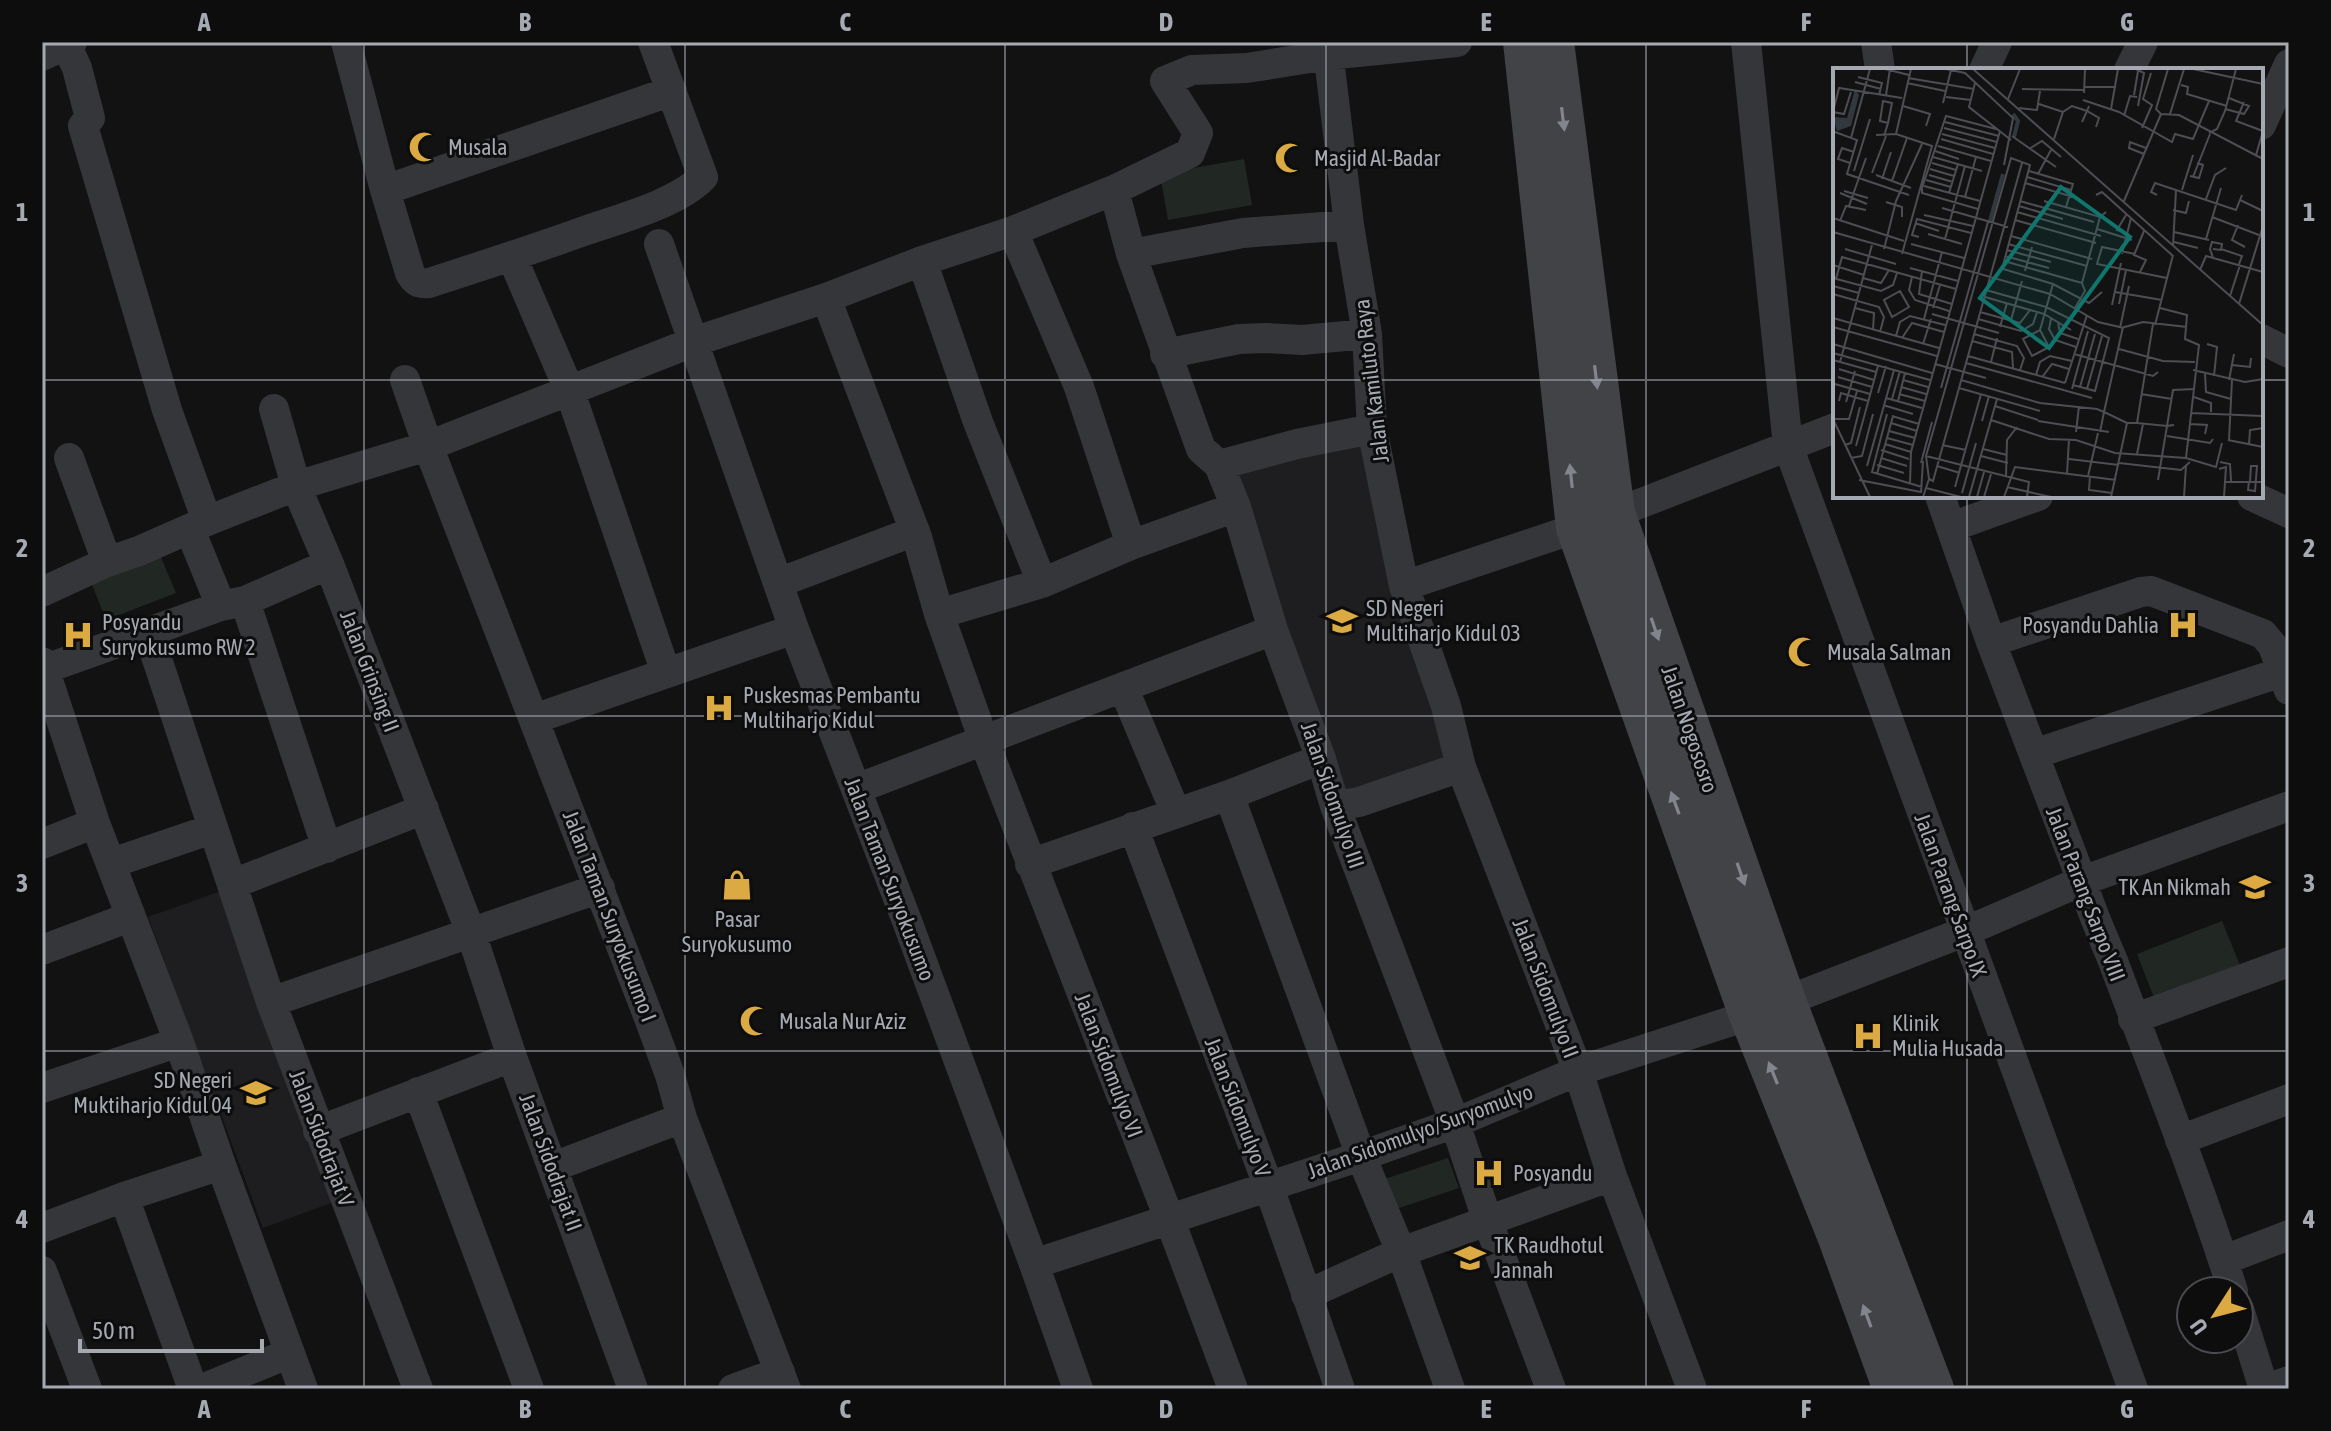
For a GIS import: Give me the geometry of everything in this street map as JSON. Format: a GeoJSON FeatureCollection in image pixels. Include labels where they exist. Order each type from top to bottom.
{"type":"FeatureCollection","features":[{"type":"Feature","properties":{"kind":"street"},"geometry":{"type":"LineString","coordinates":[[346,42],[410,273],[417,282],[429,283],[645,210],[694,186],[703,177],[653,42]]}},
{"type":"Feature","properties":{"kind":"street"},"geometry":{"type":"LineString","coordinates":[[42,592],[107,562],[296,486],[428,446],[693,342],[1013,231],[1114,190],[1190,153],[1198,133],[1165,81],[1192,70],[1247,68],[1327,48],[1457,42]]}},
{"type":"Feature","properties":{"kind":"street","name":"Jalan Nogososro"},"geometry":{"type":"LineString","coordinates":[[1524,42],[1595,520],[1768,1008],[1839,1238],[1894,1389]]}},
{"type":"Feature","properties":{"kind":"street","name":"Jalan Nogososro"},"geometry":{"type":"LineString","coordinates":[[1553,42],[1595,520]]}},
{"type":"Feature","properties":{"kind":"street","name":"Jalan Parang Sarpo IX"},"geometry":{"type":"LineString","coordinates":[[1746,42],[1788,446],[2133,1389]]}},
{"type":"Feature","properties":{"kind":"street"},"geometry":{"type":"LineString","coordinates":[[1876,42],[1880,68]]}},
{"type":"Feature","properties":{"kind":"street"},"geometry":{"type":"LineString","coordinates":[[1985,68],[1997,42]]}},
{"type":"Feature","properties":{"kind":"street"},"geometry":{"type":"LineString","coordinates":[[2130,68],[2143,42]]}},
{"type":"Feature","properties":{"kind":"street"},"geometry":{"type":"LineString","coordinates":[[61,46],[77,68],[90,118],[83,126],[172,423],[199,526],[233,604],[327,848]]}},
{"type":"Feature","properties":{"kind":"street","name":"Jalan Kamiluto Raya"},"geometry":{"type":"LineString","coordinates":[[1327,48],[1349,225],[1367,334],[1372,429],[1404,586]]}},
{"type":"Feature","properties":{"kind":"street"},"geometry":{"type":"LineString","coordinates":[[2263,121],[2289,64]]}},
{"type":"Feature","properties":{"kind":"street"},"geometry":{"type":"LineString","coordinates":[[385,190],[672,91]]}},
{"type":"Feature","properties":{"kind":"street","name":"Jalan Sidomulyo III"},"geometry":{"type":"LineString","coordinates":[[1114,190],[1131,254],[1165,354],[1201,449],[1219,465],[1236,507],[1273,630],[1321,759],[1335,806],[1455,1123],[1488,1222]]}},
{"type":"Feature","properties":{"kind":"street"},"geometry":{"type":"LineString","coordinates":[[1131,254],[1243,233],[1349,225]]}},
{"type":"Feature","properties":{"kind":"street"},"geometry":{"type":"LineString","coordinates":[[1013,231],[1079,387],[1131,545]]}},
{"type":"Feature","properties":{"kind":"street","name":"Jalan Taman Suryokusumo"},"geometry":{"type":"LineString","coordinates":[[659,244],[794,629],[1034,1264],[1078,1389]]}},
{"type":"Feature","properties":{"kind":"street"},"geometry":{"type":"LineString","coordinates":[[512,257],[570,392],[666,673]]}},
{"type":"Feature","properties":{"kind":"street"},"geometry":{"type":"LineString","coordinates":[[922,261],[978,422],[1042,583]]}},
{"type":"Feature","properties":{"kind":"street","name":"Jalan Sidomulyo VI"},"geometry":{"type":"LineString","coordinates":[[826,298],[915,531],[939,614],[984,741],[1233,1389]]}},
{"type":"Feature","properties":{"kind":"street"},"geometry":{"type":"LineString","coordinates":[[1165,354],[1239,339],[1302,340],[1367,334]]}},
{"type":"Feature","properties":{"kind":"street"},"geometry":{"type":"LineString","coordinates":[[2263,340],[2289,353]]}},
{"type":"Feature","properties":{"kind":"street","name":"Jalan Taman Suryokusumo I"},"geometry":{"type":"LineString","coordinates":[[405,380],[600,888],[665,1061],[682,1118],[783,1380]]}},
{"type":"Feature","properties":{"kind":"street","name":"Jalan Grinsing II"},"geometry":{"type":"LineString","coordinates":[[274,409],[296,486],[471,933]]}},
{"type":"Feature","properties":{"kind":"street"},"geometry":{"type":"LineString","coordinates":[[1219,465],[1297,444],[1372,429]]}},
{"type":"Feature","properties":{"kind":"street"},"geometry":{"type":"LineString","coordinates":[[1404,586],[1595,520],[1833,429]]}},
{"type":"Feature","properties":{"kind":"street"},"geometry":{"type":"LineString","coordinates":[[69,458],[107,562]]}},
{"type":"Feature","properties":{"kind":"street","name":"Jalan Parang Sarpo VIII"},"geometry":{"type":"LineString","coordinates":[[1941,498],[1991,642],[2228,1275]]}},
{"type":"Feature","properties":{"kind":"street"},"geometry":{"type":"LineString","coordinates":[[1951,527],[2032,498]]}},
{"type":"Feature","properties":{"kind":"street"},"geometry":{"type":"LineString","coordinates":[[2256,498],[2289,513]]}},
{"type":"Feature","properties":{"kind":"street"},"geometry":{"type":"LineString","coordinates":[[939,614],[1042,583],[1131,545],[1236,507]]}},
{"type":"Feature","properties":{"kind":"street"},"geometry":{"type":"LineString","coordinates":[[778,583],[915,531]]}},
{"type":"Feature","properties":{"kind":"street"},"geometry":{"type":"LineString","coordinates":[[303,1389],[112,863],[53,728],[44,666],[233,604],[329,564]]}},
{"type":"Feature","properties":{"kind":"street","name":"Jalan Sidomulyo II"},"geometry":{"type":"LineString","coordinates":[[1404,586],[1446,706],[1461,767],[1578,1071],[1612,1176],[1692,1389]]}},
{"type":"Feature","properties":{"kind":"street"},"geometry":{"type":"LineString","coordinates":[[1991,642],[2151,591],[2263,634],[2273,646],[2286,681],[2034,754]]}},
{"type":"Feature","properties":{"kind":"street"},"geometry":{"type":"LineString","coordinates":[[534,719],[794,629]]}},
{"type":"Feature","properties":{"kind":"street"},"geometry":{"type":"LineString","coordinates":[[856,789],[1273,630]]}},
{"type":"Feature","properties":{"kind":"street","name":"Jalan Sidodrajat V"},"geometry":{"type":"LineString","coordinates":[[148,632],[271,1002],[418,1389]]}},
{"type":"Feature","properties":{"kind":"street"},"geometry":{"type":"LineString","coordinates":[[1123,687],[1176,813]]}},
{"type":"Feature","properties":{"kind":"street"},"geometry":{"type":"LineString","coordinates":[[1030,864],[1229,795],[1321,759]]}},
{"type":"Feature","properties":{"kind":"street"},"geometry":{"type":"LineString","coordinates":[[1335,806],[1359,802],[1461,767]]}},
{"type":"Feature","properties":{"kind":"street"},"geometry":{"type":"LineString","coordinates":[[1229,795],[1450,1389]]}},
{"type":"Feature","properties":{"kind":"street","name":"Jalan Sidomulyo/Suryomulyo"},"geometry":{"type":"LineString","coordinates":[[1034,1264],[1455,1123],[1578,1071],[1768,1008],[1964,932],[2082,881],[2289,806]]}},
{"type":"Feature","properties":{"kind":"street"},"geometry":{"type":"LineString","coordinates":[[233,884],[424,809]]}},
{"type":"Feature","properties":{"kind":"street"},"geometry":{"type":"LineString","coordinates":[[42,844],[95,823]]}},
{"type":"Feature","properties":{"kind":"street","name":"Jalan Sidomulyo V"},"geometry":{"type":"LineString","coordinates":[[1133,827],[1268,1185],[1340,1389]]}},
{"type":"Feature","properties":{"kind":"street"},"geometry":{"type":"LineString","coordinates":[[112,863],[212,829]]}},
{"type":"Feature","properties":{"kind":"street"},"geometry":{"type":"LineString","coordinates":[[271,1002],[600,888]]}},
{"type":"Feature","properties":{"kind":"street"},"geometry":{"type":"LineString","coordinates":[[42,950],[130,917]]}},
{"type":"Feature","properties":{"kind":"street","name":"Jalan Sidodrajat II"},"geometry":{"type":"LineString","coordinates":[[471,933],[512,1057],[633,1389]]}},
{"type":"Feature","properties":{"kind":"street"},"geometry":{"type":"LineString","coordinates":[[2133,1019],[2289,962]]}},
{"type":"Feature","properties":{"kind":"street","name":"Jalan Nogososro"},"geometry":{"type":"LineString","coordinates":[[1768,1008],[1933,1389]]}},
{"type":"Feature","properties":{"kind":"street"},"geometry":{"type":"LineString","coordinates":[[42,1088],[179,1042]]}},
{"type":"Feature","properties":{"kind":"street"},"geometry":{"type":"LineString","coordinates":[[318,1131],[512,1057]]}},
{"type":"Feature","properties":{"kind":"street"},"geometry":{"type":"LineString","coordinates":[[418,1092],[529,1389]]}},
{"type":"Feature","properties":{"kind":"street"},"geometry":{"type":"LineString","coordinates":[[2180,1140],[2289,1099]]}},
{"type":"Feature","properties":{"kind":"street"},"geometry":{"type":"LineString","coordinates":[[553,1167],[682,1118]]}},
{"type":"Feature","properties":{"kind":"street"},"geometry":{"type":"LineString","coordinates":[[42,1228],[221,1165]]}},
{"type":"Feature","properties":{"kind":"street"},"geometry":{"type":"LineString","coordinates":[[1306,1295],[1401,1252],[1612,1176]]}},
{"type":"Feature","properties":{"kind":"street"},"geometry":{"type":"LineString","coordinates":[[124,1197],[193,1389]]}},
{"type":"Feature","properties":{"kind":"street"},"geometry":{"type":"LineString","coordinates":[[1488,1222],[1551,1389]]}},
{"type":"Feature","properties":{"kind":"street"},"geometry":{"type":"LineString","coordinates":[[2224,1260],[2289,1235]]}},
{"type":"Feature","properties":{"kind":"street"},"geometry":{"type":"LineString","coordinates":[[42,1271],[87,1389]]}},
{"type":"Feature","properties":{"kind":"street"},"geometry":{"type":"LineString","coordinates":[[202,1389],[290,1353]]}},
{"type":"Feature","properties":{"kind":"street"},"geometry":{"type":"LineString","coordinates":[[2254,1355],[2265,1389],[2289,1381]]}},
{"type":"Feature","properties":{"kind":"street"},"geometry":{"type":"LineString","coordinates":[[733,1389],[783,1380]]}},
{"type":"Feature","properties":{"kind":"shaded area"},"geometry":{"type":"Polygon","coordinates":[[[1244,159],[1252,205],[1168,220],[1160,174],[1244,159]]]}},
{"type":"Feature","properties":{"kind":"shaded area","name":"SD Negeri Multiharjo Kidul 03"},"geometry":{"type":"Polygon","coordinates":[[[1367,439],[1448,765],[1343,795],[1231,457],[1367,439]]]}},
{"type":"Feature","properties":{"kind":"shaded area"},"geometry":{"type":"Polygon","coordinates":[[[160,555],[176,593],[106,620],[91,582],[160,555]]]}},
{"type":"Feature","properties":{"kind":"shaded area","name":"SD Negeri Muktiharjo Kidul 04"},"geometry":{"type":"Polygon","coordinates":[[[224,890],[339,1200],[263,1228],[148,917],[224,890]]]}},
{"type":"Feature","properties":{"kind":"shaded area"},"geometry":{"type":"Polygon","coordinates":[[[2222,921],[2242,970],[2156,1003],[2137,954],[2222,921]]]}},
{"type":"Feature","properties":{"kind":"shaded area"},"geometry":{"type":"Polygon","coordinates":[[[1448,1158],[1459,1188],[1396,1209],[1385,1179],[1448,1158]]]}},
{"type":"Feature","properties":{"kind":"place","name":"Musala"},"geometry":{"type":"Point","coordinates":[424,147]}},
{"type":"Feature","properties":{"kind":"place","name":"Masjid Al-Badar"},"geometry":{"type":"Point","coordinates":[1290,158]}},
{"type":"Feature","properties":{"kind":"place","name":"SD Negeri Multiharjo Kidul 03"},"geometry":{"type":"Point","coordinates":[1342,621]}},
{"type":"Feature","properties":{"kind":"place","name":"Posyandu Dahlia"},"geometry":{"type":"Point","coordinates":[2183,625]}},
{"type":"Feature","properties":{"kind":"place","name":"Posyandu Suryokusumo RW 2"},"geometry":{"type":"Point","coordinates":[78,635]}},
{"type":"Feature","properties":{"kind":"place","name":"Musala Salman"},"geometry":{"type":"Point","coordinates":[1803,652]}},
{"type":"Feature","properties":{"kind":"place","name":"Puskesmas Pembantu Multiharjo Kidul"},"geometry":{"type":"Point","coordinates":[719,708]}},
{"type":"Feature","properties":{"kind":"place","name":"Pasar Suryokusumo"},"geometry":{"type":"Point","coordinates":[737,885]}},
{"type":"Feature","properties":{"kind":"place","name":"TK An Nikmah"},"geometry":{"type":"Point","coordinates":[2255,887]}},
{"type":"Feature","properties":{"kind":"place","name":"Musala Nur Aziz"},"geometry":{"type":"Point","coordinates":[755,1021]}},
{"type":"Feature","properties":{"kind":"place","name":"Klinik Mulia Husada"},"geometry":{"type":"Point","coordinates":[1868,1036]}},
{"type":"Feature","properties":{"kind":"place","name":"SD Negeri Muktiharjo Kidul 04"},"geometry":{"type":"Point","coordinates":[256,1093]}},
{"type":"Feature","properties":{"kind":"place","name":"Posyandu"},"geometry":{"type":"Point","coordinates":[1489,1173]}},
{"type":"Feature","properties":{"kind":"place","name":"TK Raudhotul Jannah"},"geometry":{"type":"Point","coordinates":[1470,1258]}}]}
